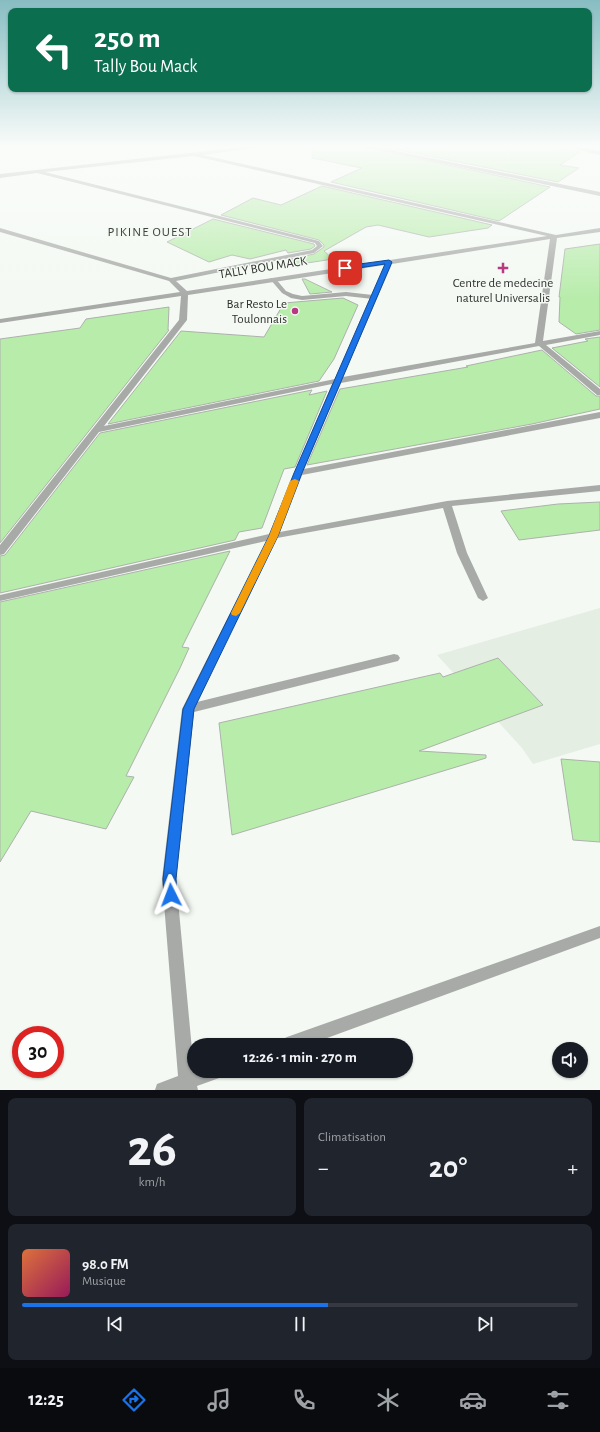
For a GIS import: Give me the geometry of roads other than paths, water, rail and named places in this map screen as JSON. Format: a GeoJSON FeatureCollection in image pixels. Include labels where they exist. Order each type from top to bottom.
{"type":"FeatureCollection","features":[{"type":"Feature","properties":{"kind":"street"},"geometry":{"type":"LineString","coordinates":[[136,197],[317,242],[320,246],[314,251],[171,280]]}},
{"type":"Feature","properties":{"kind":"street"},"geometry":{"type":"LineString","coordinates":[[382,197],[554,236],[539,344]]}},
{"type":"Feature","properties":{"kind":"street"},"geometry":{"type":"LineString","coordinates":[[0,230],[171,280],[185,292],[183,320],[0,552]]}},
{"type":"Feature","properties":{"kind":"street","name":"TALLY BOU MACK"},"geometry":{"type":"LineString","coordinates":[[1,321],[600,230]]}},
{"type":"Feature","properties":{"kind":"street"},"geometry":{"type":"LineString","coordinates":[[188,1086],[169,879],[188,709],[273,536],[298,473],[389,262]]}},
{"type":"Feature","properties":{"kind":"street"},"geometry":{"type":"LineString","coordinates":[[273,279],[284,292],[291,296],[302,298],[346,294],[373,297]]}},
{"type":"Feature","properties":{"kind":"street"},"geometry":{"type":"LineString","coordinates":[[96,430],[337,381],[600,333]]}},
{"type":"Feature","properties":{"kind":"street"},"geometry":{"type":"LineString","coordinates":[[539,344],[600,393]]}},
{"type":"Feature","properties":{"kind":"street"},"geometry":{"type":"LineString","coordinates":[[298,473],[600,415]]}},
{"type":"Feature","properties":{"kind":"street"},"geometry":{"type":"LineString","coordinates":[[0,598],[273,536],[447,504],[600,488]]}},
{"type":"Feature","properties":{"kind":"street"},"geometry":{"type":"LineString","coordinates":[[447,504],[462,553],[483,598]]}},
{"type":"Feature","properties":{"kind":"street"},"geometry":{"type":"LineString","coordinates":[[188,709],[394,658]]}},
{"type":"Feature","properties":{"kind":"street"},"geometry":{"type":"LineString","coordinates":[[306,1038],[600,932]]}},
{"type":"Feature","properties":{"kind":"street"},"geometry":{"type":"LineString","coordinates":[[163,1090],[188,1086],[203,1078]]}},
{"type":"Feature","properties":{"kind":"place","name":"Centre de medecine naturel Universalis"},"geometry":{"type":"Point","coordinates":[503,268]}},
{"type":"Feature","properties":{"kind":"place","name":"Bar Resto Le Toulonnais"},"geometry":{"type":"Point","coordinates":[295,311]}},
{"type":"Feature","properties":{"kind":"district","name":"PIKINE OUEST"},"geometry":{"type":"Point","coordinates":[150,232]}}]}
